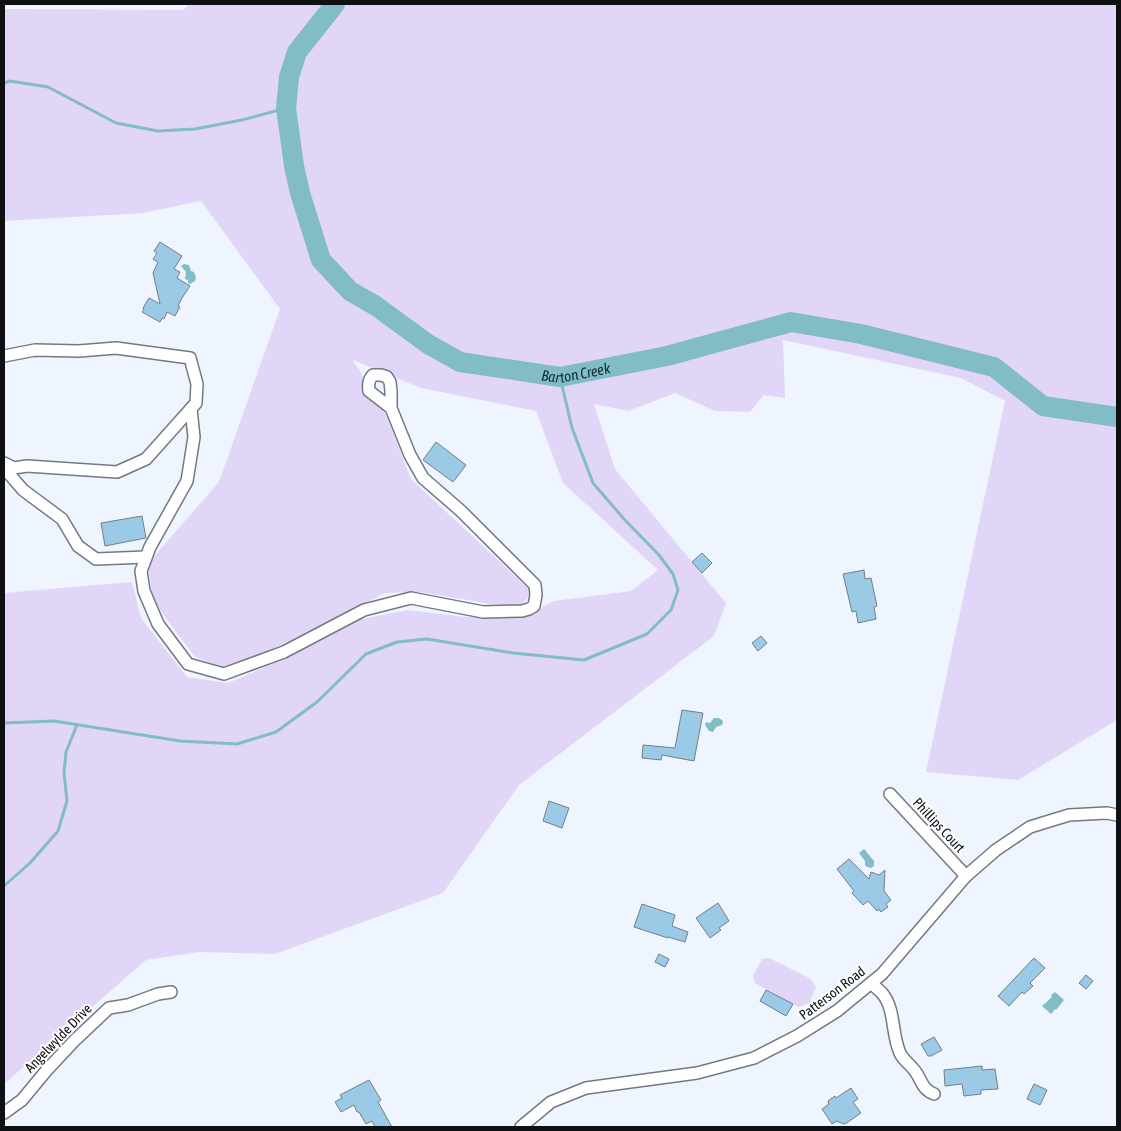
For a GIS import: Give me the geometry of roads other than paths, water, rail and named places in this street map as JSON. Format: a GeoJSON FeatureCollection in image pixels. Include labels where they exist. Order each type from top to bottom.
{"type":"FeatureCollection","features":[{"type":"Feature","properties":{"kind":"street"},"geometry":{"type":"LineString","coordinates":[[4,356],[35,350],[79,351],[116,348],[190,358],[197,384],[196,403],[146,460],[117,472],[27,466],[14,468],[4,464]]}},
{"type":"Feature","properties":{"kind":"street"},"geometry":{"type":"LineString","coordinates":[[191,409],[194,438],[187,481],[150,548],[141,571],[144,591],[158,624],[188,664],[224,674],[284,652],[364,610],[411,598],[483,612],[522,611],[534,606],[536,596],[535,585],[461,511],[423,478],[410,455],[391,408]]}},
{"type":"Feature","properties":{"kind":"street"},"geometry":{"type":"LineString","coordinates":[[4,468],[23,490],[62,519],[78,546],[96,559],[146,557]]}},
{"type":"Feature","properties":{"kind":"street","name":"Phillips Court"},"geometry":{"type":"LineString","coordinates":[[890,794],[966,876]]}},
{"type":"Feature","properties":{"kind":"street","name":"Patterson Road"},"geometry":{"type":"LineString","coordinates":[[521,1127],[551,1102],[586,1088],[698,1073],[754,1058],[798,1036],[837,1011],[882,974],[966,876],[996,850],[1030,827],[1069,815],[1107,813],[1117,815]]}},
{"type":"Feature","properties":{"kind":"street"},"geometry":{"type":"LineString","coordinates":[[871,983],[882,994],[891,1010],[900,1053],[914,1069],[926,1090],[934,1094]]}},
{"type":"Feature","properties":{"kind":"street","name":"Angelwylde Drive"},"geometry":{"type":"LineString","coordinates":[[4,1113],[22,1100],[57,1058],[109,1008],[171,992]]}},
{"type":"Feature","properties":{"kind":"water"},"geometry":{"type":"Polygon","coordinates":[[[184,264],[189,265],[196,277],[195,281],[190,284],[185,279],[186,272],[181,266],[184,264]]]}},
{"type":"Feature","properties":{"kind":"water"},"geometry":{"type":"Polygon","coordinates":[[[714,718],[719,718],[723,721],[722,725],[716,727],[713,732],[709,731],[705,725],[706,722],[710,723],[714,718]]]}},
{"type":"Feature","properties":{"kind":"water"},"geometry":{"type":"Polygon","coordinates":[[[864,849],[874,861],[874,866],[871,868],[865,865],[865,861],[859,853],[864,849]]]}},
{"type":"Feature","properties":{"kind":"water"},"geometry":{"type":"Polygon","coordinates":[[[1055,992],[1064,1000],[1051,1014],[1042,1006],[1055,992]]]}},
{"type":"Feature","properties":{"kind":"waterway","name":"Barton Creek"},"geometry":{"type":"LineString","coordinates":[[335,4],[297,52],[289,77],[286,108],[294,166],[300,193],[321,260],[350,291],[376,306],[428,344],[460,362],[560,377],[667,356],[791,322],[861,334],[994,367],[1043,406],[1117,417]]}},
{"type":"Feature","properties":{"kind":"waterway"},"geometry":{"type":"LineString","coordinates":[[4,83],[10,81],[48,87],[116,123],[158,131],[195,129],[242,120],[286,108]]}},
{"type":"Feature","properties":{"kind":"waterway"},"geometry":{"type":"LineString","coordinates":[[4,723],[54,721],[180,741],[237,744],[276,732],[317,702],[366,654],[397,642],[427,639],[513,653],[584,660],[647,634],[671,610],[678,590],[673,574],[659,555],[593,483],[572,428],[560,377]]}},
{"type":"Feature","properties":{"kind":"waterway"},"geometry":{"type":"LineString","coordinates":[[4,886],[30,863],[58,831],[67,801],[64,773],[66,752],[77,725]]}}]}
